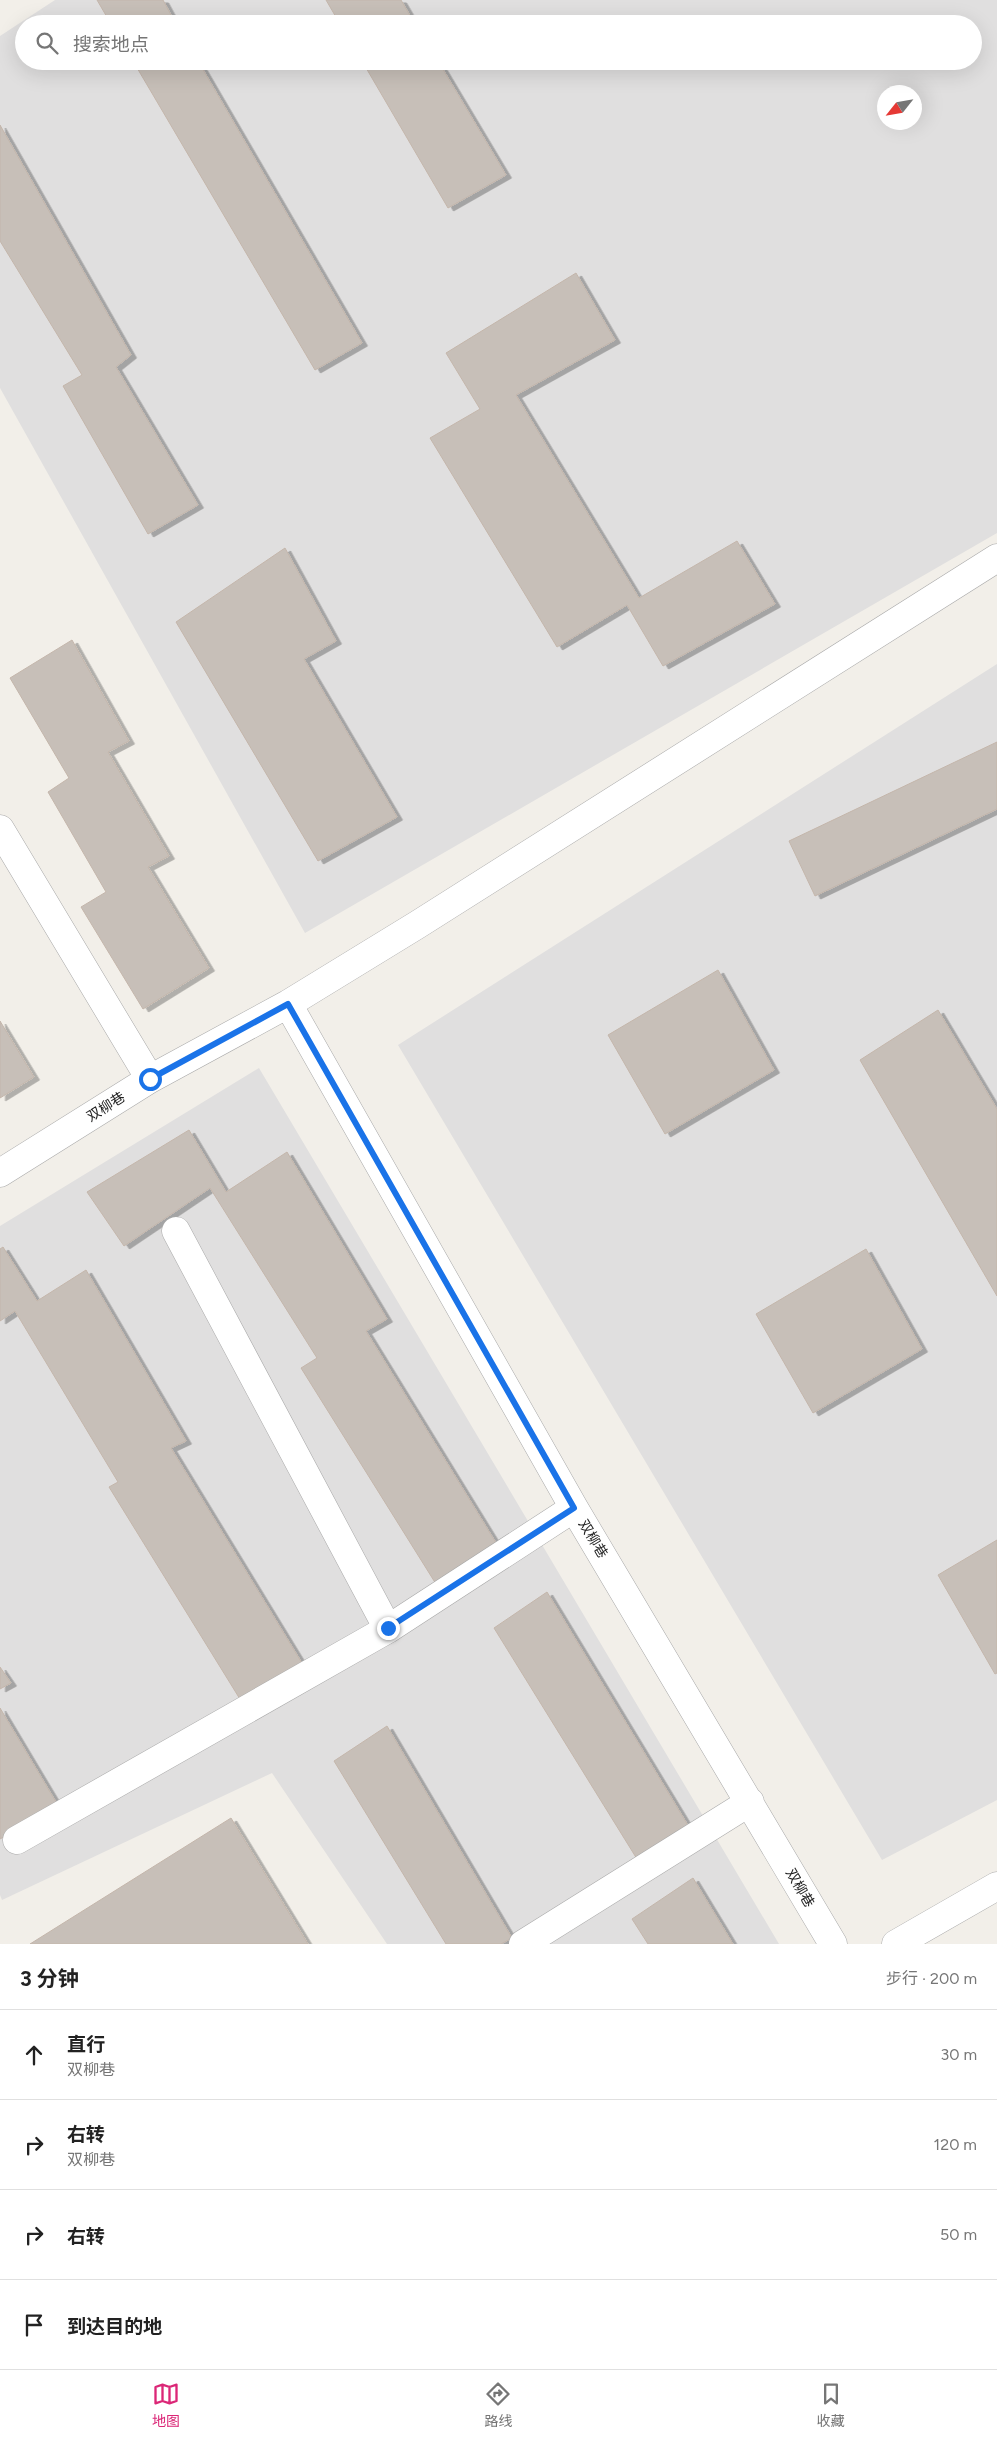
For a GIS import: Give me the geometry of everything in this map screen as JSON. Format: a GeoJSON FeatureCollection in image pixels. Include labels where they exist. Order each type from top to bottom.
{"type":"FeatureCollection","features":[{"type":"Feature","properties":{"kind":"street"},"geometry":{"type":"LineString","coordinates":[[288,1004],[425,920],[997,558]]}},
{"type":"Feature","properties":{"kind":"street"},"geometry":{"type":"LineString","coordinates":[[0,829],[150,1079]]}},
{"type":"Feature","properties":{"kind":"street","name":"双柳巷"},"geometry":{"type":"LineString","coordinates":[[0,1173],[150,1079],[288,1004],[574,1508],[833,1944]]}},
{"type":"Feature","properties":{"kind":"street"},"geometry":{"type":"LineString","coordinates":[[176,1231],[388,1628]]}},
{"type":"Feature","properties":{"kind":"street"},"geometry":{"type":"LineString","coordinates":[[17,1840],[388,1628],[574,1508]]}},
{"type":"Feature","properties":{"kind":"street"},"geometry":{"type":"LineString","coordinates":[[523,1944],[750,1802]]}},
{"type":"Feature","properties":{"kind":"street"},"geometry":{"type":"LineString","coordinates":[[896,1944],[997,1886]]}},
{"type":"Feature","properties":{"kind":"shaded area"},"geometry":{"type":"Polygon","coordinates":[[[55,0],[997,0],[997,533],[305,933],[0,388],[0,36],[15,26],[15,70],[982,70],[982,15],[32,15],[55,0]]]}},
{"type":"Feature","properties":{"kind":"shaded area"},"geometry":{"type":"Polygon","coordinates":[[[997,664],[997,1800],[882,1860],[398,1045],[997,664]]]}},
{"type":"Feature","properties":{"kind":"shaded area"},"geometry":{"type":"Polygon","coordinates":[[[259,1068],[779,1944],[387,1944],[272,1773],[2,1900],[0,1895],[0,1226],[259,1068]]]}},
{"type":"Feature","properties":{"kind":"building"},"geometry":{"type":"Polygon","coordinates":[[[97,0],[163,0],[171,15],[106,15],[97,0]]]}},
{"type":"Feature","properties":{"kind":"building"},"geometry":{"type":"Polygon","coordinates":[[[326,0],[401,0],[410,15],[335,15],[326,0]]]}},
{"type":"Feature","properties":{"kind":"building"},"geometry":{"type":"Polygon","coordinates":[[[138,70],[203,70],[362,343],[315,370],[138,70]]]}},
{"type":"Feature","properties":{"kind":"building"},"geometry":{"type":"Polygon","coordinates":[[[367,70],[443,70],[506,175],[448,208],[367,70]]]}},
{"type":"Feature","properties":{"kind":"building"},"geometry":{"type":"Polygon","coordinates":[[[0,125],[131,355],[116,367],[198,505],[148,534],[63,386],[82,375],[0,241],[0,125]]]}},
{"type":"Feature","properties":{"kind":"building"},"geometry":{"type":"Polygon","coordinates":[[[576,273],[615,340],[516,395],[639,598],[737,541],[775,604],[663,666],[627,605],[557,647],[430,438],[480,409],[446,353],[576,273]]]}},
{"type":"Feature","properties":{"kind":"building"},"geometry":{"type":"Polygon","coordinates":[[[285,548],[336,641],[304,659],[397,817],[318,861],[176,622],[285,548]]]}},
{"type":"Feature","properties":{"kind":"building"},"geometry":{"type":"Polygon","coordinates":[[[72,640],[129,741],[108,752],[169,856],[148,867],[209,968],[143,1009],[81,907],[106,892],[48,792],[69,778],[10,678],[72,640]]]}},
{"type":"Feature","properties":{"kind":"building"},"geometry":{"type":"Polygon","coordinates":[[[997,742],[997,809],[815,896],[789,841],[997,742]]]}},
{"type":"Feature","properties":{"kind":"building"},"geometry":{"type":"Polygon","coordinates":[[[718,970],[774,1070],[665,1134],[608,1035],[718,970]]]}},
{"type":"Feature","properties":{"kind":"building"},"geometry":{"type":"Polygon","coordinates":[[[938,1010],[997,1109],[997,1296],[860,1060],[938,1010]]]}},
{"type":"Feature","properties":{"kind":"building"},"geometry":{"type":"Polygon","coordinates":[[[0,1021],[34,1077],[0,1098],[0,1021]]]}},
{"type":"Feature","properties":{"kind":"building"},"geometry":{"type":"Polygon","coordinates":[[[189,1130],[226,1192],[287,1152],[387,1319],[366,1331],[498,1546],[436,1584],[301,1368],[317,1358],[210,1188],[124,1246],[87,1192],[189,1130]]]}},
{"type":"Feature","properties":{"kind":"building"},"geometry":{"type":"Polygon","coordinates":[[[3,1247],[37,1301],[86,1270],[186,1441],[171,1448],[305,1668],[243,1704],[109,1487],[118,1482],[15,1311],[0,1321],[0,1249],[3,1247]]]}},
{"type":"Feature","properties":{"kind":"building"},"geometry":{"type":"Polygon","coordinates":[[[866,1249],[922,1349],[813,1413],[756,1314],[866,1249]]]}},
{"type":"Feature","properties":{"kind":"building"},"geometry":{"type":"Polygon","coordinates":[[[997,1540],[997,1673],[995,1674],[938,1575],[997,1540]]]}},
{"type":"Feature","properties":{"kind":"building"},"geometry":{"type":"Polygon","coordinates":[[[547,1592],[689,1827],[637,1859],[494,1628],[547,1592]]]}},
{"type":"Feature","properties":{"kind":"building"},"geometry":{"type":"Polygon","coordinates":[[[0,1667],[11,1683],[0,1689],[0,1667]]]}},
{"type":"Feature","properties":{"kind":"building"},"geometry":{"type":"Polygon","coordinates":[[[0,1708],[59,1807],[0,1839],[0,1708]]]}},
{"type":"Feature","properties":{"kind":"building"},"geometry":{"type":"Polygon","coordinates":[[[387,1726],[512,1938],[501,1944],[446,1944],[334,1761],[387,1726]]]}},
{"type":"Feature","properties":{"kind":"building"},"geometry":{"type":"Polygon","coordinates":[[[231,1818],[308,1944],[30,1944],[231,1818]]]}},
{"type":"Feature","properties":{"kind":"building"},"geometry":{"type":"Polygon","coordinates":[[[693,1878],[733,1944],[648,1944],[632,1919],[693,1878]]]}},
{"type":"Feature","properties":{"kind":"route"},"geometry":{"type":"LineString","coordinates":[[150,1079],[288,1004],[574,1508],[388,1628]]}}]}
